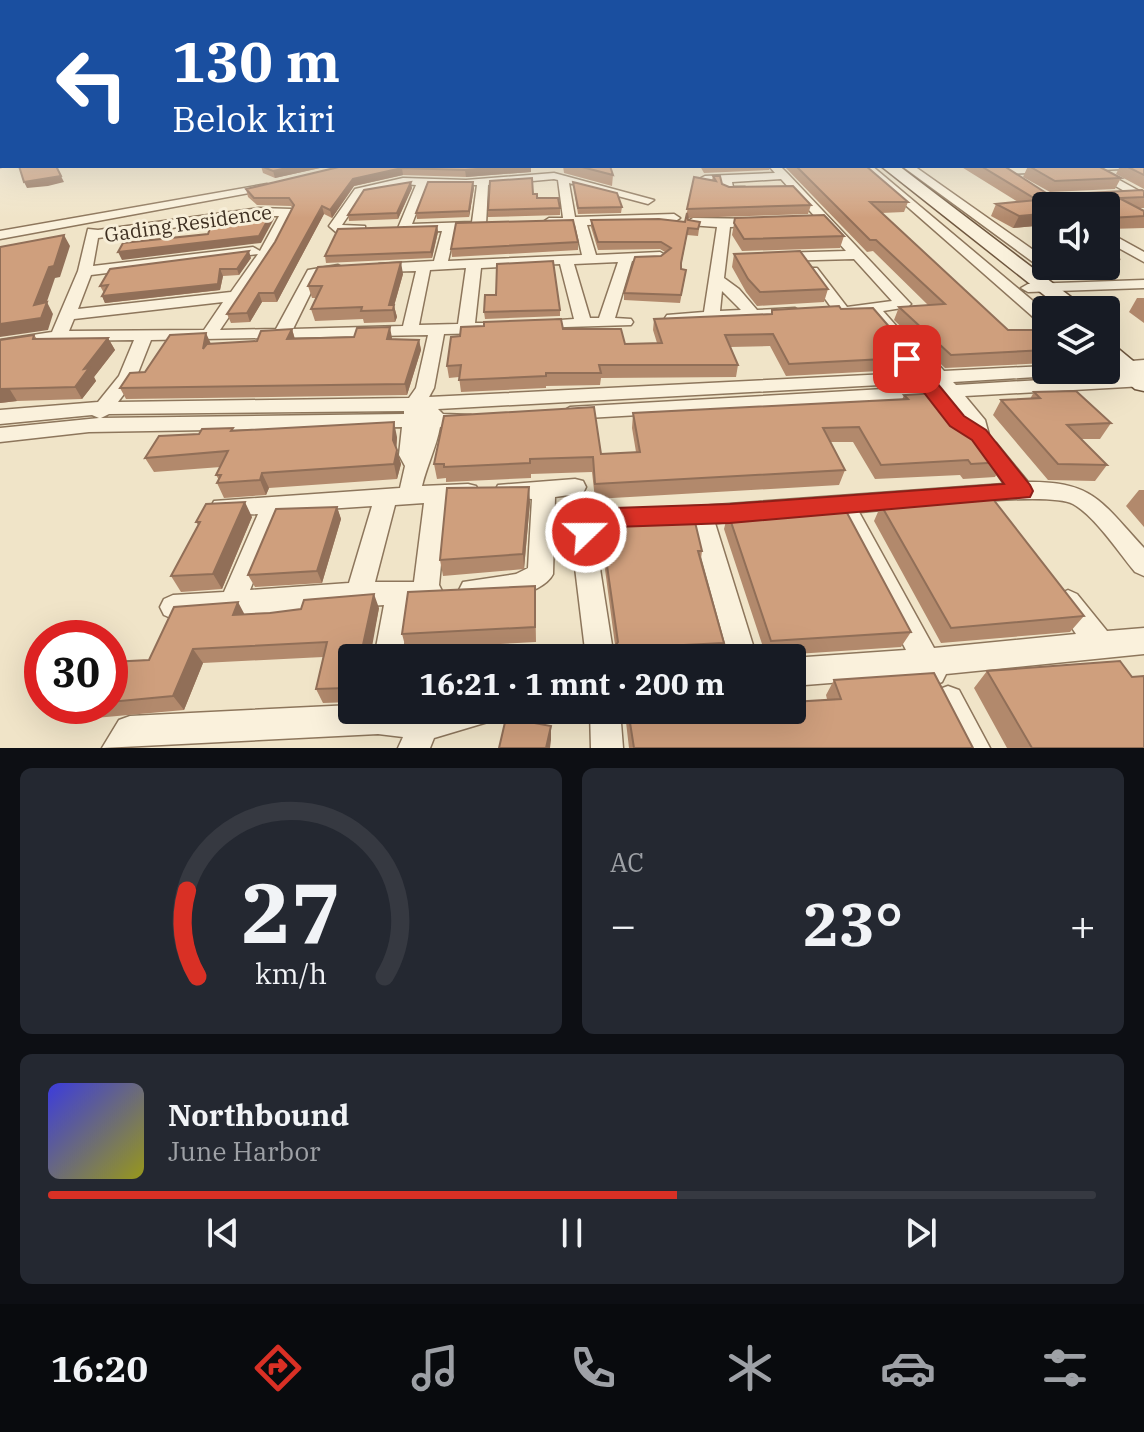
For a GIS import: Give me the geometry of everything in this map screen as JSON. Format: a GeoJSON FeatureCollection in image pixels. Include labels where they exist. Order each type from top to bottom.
{"type":"FeatureCollection","features":[{"type":"Feature","properties":{"kind":"street"},"geometry":{"type":"LineString","coordinates":[[868,168],[1032,308]]}},
{"type":"Feature","properties":{"kind":"street"},"geometry":{"type":"LineString","coordinates":[[879,168],[1055,296]]}},
{"type":"Feature","properties":{"kind":"street"},"geometry":{"type":"LineString","coordinates":[[892,168],[1055,296]]}},
{"type":"Feature","properties":{"kind":"street"},"geometry":{"type":"LineString","coordinates":[[910,168],[1032,255]]}},
{"type":"Feature","properties":{"kind":"street"},"geometry":{"type":"LineString","coordinates":[[998,168],[1024,185]]}},
{"type":"Feature","properties":{"kind":"street"},"geometry":{"type":"LineString","coordinates":[[1091,168],[1141,195]]}},
{"type":"Feature","properties":{"kind":"street"},"geometry":{"type":"LineString","coordinates":[[536,171],[648,200]]}},
{"type":"Feature","properties":{"kind":"street"},"geometry":{"type":"LineString","coordinates":[[673,318],[873,310],[903,304],[858,255],[818,220],[796,188],[779,171],[727,190]]}},
{"type":"Feature","properties":{"kind":"street"},"geometry":{"type":"LineString","coordinates":[[494,224],[339,229],[335,226],[359,191],[390,182],[483,182],[558,177]]}},
{"type":"Feature","properties":{"kind":"street"},"geometry":{"type":"LineString","coordinates":[[558,177],[590,259]]}},
{"type":"Feature","properties":{"kind":"street"},"geometry":{"type":"LineString","coordinates":[[705,179],[727,190],[796,188]]}},
{"type":"Feature","properties":{"kind":"street"},"geometry":{"type":"LineString","coordinates":[[478,225],[483,182]]}},
{"type":"Feature","properties":{"kind":"street"},"geometry":{"type":"LineString","coordinates":[[391,228],[422,183]]}},
{"type":"Feature","properties":{"kind":"street"},"geometry":{"type":"LineString","coordinates":[[0,235],[159,209],[281,184]]}},
{"type":"Feature","properties":{"kind":"street"},"geometry":{"type":"LineString","coordinates":[[1120,196],[1141,195]]}},
{"type":"Feature","properties":{"kind":"street"},"geometry":{"type":"LineString","coordinates":[[630,196],[638,219]]}},
{"type":"Feature","properties":{"kind":"street","name":"Gading Residence"},"geometry":{"type":"LineString","coordinates":[[59,336],[85,271],[94,234],[284,210],[287,214],[268,249],[209,334]]}},
{"type":"Feature","properties":{"kind":"street"},"geometry":{"type":"LineString","coordinates":[[540,223],[674,218]]}},
{"type":"Feature","properties":{"kind":"street"},"geometry":{"type":"LineString","coordinates":[[693,222],[767,222]]}},
{"type":"Feature","properties":{"kind":"street"},"geometry":{"type":"LineString","coordinates":[[711,317],[717,280],[727,259],[724,223]]}},
{"type":"Feature","properties":{"kind":"street"},"geometry":{"type":"LineString","coordinates":[[410,330],[449,227]]}},
{"type":"Feature","properties":{"kind":"street"},"geometry":{"type":"LineString","coordinates":[[1120,243],[1144,258]]}},
{"type":"Feature","properties":{"kind":"street","name":"Gading Residence"},"geometry":{"type":"LineString","coordinates":[[85,271],[268,249]]}},
{"type":"Feature","properties":{"kind":"street"},"geometry":{"type":"LineString","coordinates":[[760,258],[858,255]]}},
{"type":"Feature","properties":{"kind":"street"},"geometry":{"type":"LineString","coordinates":[[282,334],[313,273],[320,270],[660,256]]}},
{"type":"Feature","properties":{"kind":"street"},"geometry":{"type":"LineString","coordinates":[[801,256],[827,312]]}},
{"type":"Feature","properties":{"kind":"street"},"geometry":{"type":"LineString","coordinates":[[606,321],[626,258]]}},
{"type":"Feature","properties":{"kind":"street"},"geometry":{"type":"LineString","coordinates":[[566,260],[583,322]]}},
{"type":"Feature","properties":{"kind":"street"},"geometry":{"type":"LineString","coordinates":[[466,328],[474,265]]}},
{"type":"Feature","properties":{"kind":"street"},"geometry":{"type":"LineString","coordinates":[[717,280],[734,292],[752,314]]}},
{"type":"Feature","properties":{"kind":"street"},"geometry":{"type":"LineString","coordinates":[[1063,296],[1144,284]]}},
{"type":"Feature","properties":{"kind":"street"},"geometry":{"type":"LineString","coordinates":[[1111,296],[1144,294]]}},
{"type":"Feature","properties":{"kind":"street"},"geometry":{"type":"LineString","coordinates":[[68,315],[236,296]]}},
{"type":"Feature","properties":{"kind":"street"},"geometry":{"type":"LineString","coordinates":[[873,310],[908,350],[908,360],[936,386],[960,424],[979,435],[1022,491]]}},
{"type":"Feature","properties":{"kind":"street"},"geometry":{"type":"LineString","coordinates":[[0,345],[59,336],[282,334],[625,322]]}},
{"type":"Feature","properties":{"kind":"street"},"geometry":{"type":"LineString","coordinates":[[359,594],[397,495],[416,466],[409,455],[423,408],[437,329]]}},
{"type":"Feature","properties":{"kind":"street"},"geometry":{"type":"LineString","coordinates":[[89,425],[127,378],[144,336]]}},
{"type":"Feature","properties":{"kind":"street"},"geometry":{"type":"LineString","coordinates":[[0,435],[199,416],[606,402],[936,386],[1128,371]]}},
{"type":"Feature","properties":{"kind":"street"},"geometry":{"type":"LineString","coordinates":[[936,386],[1032,374]]}},
{"type":"Feature","properties":{"kind":"street"},"geometry":{"type":"LineString","coordinates":[[0,417],[103,408],[199,416]]}},
{"type":"Feature","properties":{"kind":"street"},"geometry":{"type":"LineString","coordinates":[[217,508],[397,495],[575,487]]}},
{"type":"Feature","properties":{"kind":"street"},"geometry":{"type":"LineString","coordinates":[[173,607],[412,593],[519,585],[535,580],[542,567],[544,490]]}},
{"type":"Feature","properties":{"kind":"street"},"geometry":{"type":"LineString","coordinates":[[598,644],[584,543],[586,532],[603,519],[844,506],[1022,491],[1065,492],[1081,496],[1089,503],[1144,565]]}},
{"type":"Feature","properties":{"kind":"street"},"geometry":{"type":"LineString","coordinates":[[393,644],[412,593],[437,493]]}},
{"type":"Feature","properties":{"kind":"street"},"geometry":{"type":"LineString","coordinates":[[986,495],[1005,520]]}},
{"type":"Feature","properties":{"kind":"street"},"geometry":{"type":"LineString","coordinates":[[232,603],[273,504]]}},
{"type":"Feature","properties":{"kind":"street"},"geometry":{"type":"LineString","coordinates":[[844,506],[974,748]]}},
{"type":"Feature","properties":{"kind":"street"},"geometry":{"type":"LineString","coordinates":[[701,515],[739,644]]}},
{"type":"Feature","properties":{"kind":"street"},"geometry":{"type":"LineString","coordinates":[[1053,582],[1100,645]]}},
{"type":"Feature","properties":{"kind":"street"},"geometry":{"type":"LineString","coordinates":[[806,671],[1144,641]]}},
{"type":"Feature","properties":{"kind":"street"},"geometry":{"type":"LineString","coordinates":[[118,748],[130,731],[338,718]]}},
{"type":"Feature","properties":{"kind":"street"},"geometry":{"type":"LineString","coordinates":[[396,724],[419,736],[447,724]]}},
{"type":"Feature","properties":{"kind":"street"},"geometry":{"type":"LineString","coordinates":[[606,724],[607,748]]}},
{"type":"Feature","properties":{"kind":"building"},"geometry":{"type":"Polygon","coordinates":[[[20,168],[57,168],[61,176],[24,182],[20,168]]]}},
{"type":"Feature","properties":{"kind":"building"},"geometry":{"type":"Polygon","coordinates":[[[335,168],[402,168],[353,179],[330,210],[322,206],[274,293],[259,293],[247,313],[227,314],[275,242],[294,205],[289,198],[254,198],[246,189],[335,168]]]}},
{"type":"Feature","properties":{"kind":"building"},"geometry":{"type":"Polygon","coordinates":[[[402,168],[489,168],[465,170],[402,168]]]}},
{"type":"Feature","properties":{"kind":"building"},"geometry":{"type":"Polygon","coordinates":[[[586,168],[611,168],[613,175],[586,168]]]}},
{"type":"Feature","properties":{"kind":"building"},"geometry":{"type":"Polygon","coordinates":[[[798,168],[868,168],[908,202],[870,202],[1008,330],[1032,330],[1032,351],[951,355],[899,307],[945,304],[876,240],[870,240],[798,168]]]}},
{"type":"Feature","properties":{"kind":"building"},"geometry":{"type":"Polygon","coordinates":[[[984,168],[1007,168],[1045,192],[1032,192],[1032,197],[984,168]]]}},
{"type":"Feature","properties":{"kind":"building"},"geometry":{"type":"Polygon","coordinates":[[[1032,168],[1102,168],[1121,178],[1055,181],[1032,168]]]}},
{"type":"Feature","properties":{"kind":"building"},"geometry":{"type":"Polygon","coordinates":[[[1130,168],[1144,168],[1144,175],[1130,168]]]}},
{"type":"Feature","properties":{"kind":"building"},"geometry":{"type":"Polygon","coordinates":[[[713,176],[720,176],[722,184],[729,187],[793,186],[811,205],[687,209],[694,177],[716,181],[713,176]]]}},
{"type":"Feature","properties":{"kind":"building"},"geometry":{"type":"Polygon","coordinates":[[[532,178],[533,194],[537,194],[537,198],[558,198],[560,208],[488,210],[490,181],[532,178]]]}},
{"type":"Feature","properties":{"kind":"building"},"geometry":{"type":"Polygon","coordinates":[[[411,182],[397,213],[348,215],[364,190],[411,182]]]}},
{"type":"Feature","properties":{"kind":"building"},"geometry":{"type":"Polygon","coordinates":[[[428,182],[473,182],[469,211],[416,213],[428,182]]]}},
{"type":"Feature","properties":{"kind":"building"},"geometry":{"type":"Polygon","coordinates":[[[573,182],[617,193],[622,207],[578,208],[573,182]]]}},
{"type":"Feature","properties":{"kind":"building"},"geometry":{"type":"Polygon","coordinates":[[[1142,190],[1144,197],[1120,198],[1120,192],[1106,192],[1142,190]]]}},
{"type":"Feature","properties":{"kind":"building"},"geometry":{"type":"Polygon","coordinates":[[[1120,199],[1144,211],[1144,216],[1120,217],[1120,199]]]}},
{"type":"Feature","properties":{"kind":"building"},"geometry":{"type":"Polygon","coordinates":[[[1032,200],[1032,215],[1019,216],[996,204],[1032,200]]]}},
{"type":"Feature","properties":{"kind":"building"},"geometry":{"type":"Polygon","coordinates":[[[272,212],[259,236],[118,252],[123,243],[208,234],[213,220],[272,212]]]}},
{"type":"Feature","properties":{"kind":"building"},"geometry":{"type":"Polygon","coordinates":[[[687,213],[688,220],[700,222],[698,229],[688,228],[681,263],[681,269],[686,270],[681,295],[624,293],[635,257],[661,256],[671,248],[661,242],[598,242],[591,220],[659,219],[685,222],[687,213]]]}},
{"type":"Feature","properties":{"kind":"building"},"geometry":{"type":"Polygon","coordinates":[[[824,215],[844,236],[744,239],[734,223],[735,218],[824,215]]]}},
{"type":"Feature","properties":{"kind":"building"},"geometry":{"type":"Polygon","coordinates":[[[573,220],[578,242],[451,249],[456,223],[573,220]]]}},
{"type":"Feature","properties":{"kind":"building"},"geometry":{"type":"Polygon","coordinates":[[[437,226],[431,252],[325,256],[338,229],[437,226]]]}},
{"type":"Feature","properties":{"kind":"building"},"geometry":{"type":"Polygon","coordinates":[[[64,235],[54,266],[49,267],[34,305],[47,302],[41,318],[0,324],[0,247],[64,235]]]}},
{"type":"Feature","properties":{"kind":"building"},"geometry":{"type":"Polygon","coordinates":[[[249,251],[237,269],[220,269],[218,284],[102,296],[108,285],[100,286],[110,269],[249,251]]]}},
{"type":"Feature","properties":{"kind":"building"},"geometry":{"type":"Polygon","coordinates":[[[800,251],[828,289],[760,292],[748,279],[734,254],[800,251]]]}},
{"type":"Feature","properties":{"kind":"building"},"geometry":{"type":"Polygon","coordinates":[[[553,261],[560,310],[484,312],[485,295],[496,295],[497,264],[553,261]]]}},
{"type":"Feature","properties":{"kind":"building"},"geometry":{"type":"Polygon","coordinates":[[[401,262],[389,305],[394,305],[393,310],[361,311],[362,307],[311,309],[322,286],[308,286],[318,267],[401,262]]]}},
{"type":"Feature","properties":{"kind":"building"},"geometry":{"type":"Polygon","coordinates":[[[839,306],[841,309],[873,308],[892,330],[882,331],[903,358],[789,364],[773,334],[725,335],[738,365],[599,365],[601,373],[546,373],[546,376],[459,380],[461,365],[447,366],[451,337],[460,336],[461,327],[484,326],[484,322],[561,319],[563,329],[621,329],[625,344],[662,343],[654,319],[772,314],[772,310],[839,306]]]}},
{"type":"Feature","properties":{"kind":"building"},"geometry":{"type":"Polygon","coordinates":[[[390,327],[387,339],[419,340],[405,384],[120,388],[130,373],[145,372],[170,335],[206,333],[203,349],[207,344],[257,341],[261,331],[292,329],[287,339],[354,337],[357,328],[390,327]]]}},
{"type":"Feature","properties":{"kind":"building"},"geometry":{"type":"Polygon","coordinates":[[[34,335],[33,339],[108,338],[84,369],[89,368],[75,387],[0,389],[0,340],[34,335]]]}},
{"type":"Feature","properties":{"kind":"building"},"geometry":{"type":"Polygon","coordinates":[[[1076,391],[1111,423],[1067,425],[1107,465],[1058,464],[1001,400],[1040,398],[1034,392],[1076,391]]]}},
{"type":"Feature","properties":{"kind":"building"},"geometry":{"type":"Polygon","coordinates":[[[939,393],[961,419],[975,431],[980,430],[1004,462],[971,464],[968,460],[881,465],[859,427],[823,428],[845,470],[595,484],[593,457],[444,467],[444,464],[434,464],[444,416],[594,407],[601,454],[640,452],[633,413],[908,399],[904,395],[939,393]]]}},
{"type":"Feature","properties":{"kind":"building"},"geometry":{"type":"Polygon","coordinates":[[[394,422],[393,440],[397,450],[394,464],[262,473],[260,480],[217,483],[221,475],[216,475],[228,451],[145,458],[159,436],[199,434],[202,429],[233,428],[231,431],[394,422]]]}},
{"type":"Feature","properties":{"kind":"building"},"geometry":{"type":"Polygon","coordinates":[[[529,487],[523,554],[440,560],[447,488],[529,487]]]}},
{"type":"Feature","properties":{"kind":"building"},"geometry":{"type":"Polygon","coordinates":[[[993,499],[1084,616],[951,628],[881,505],[993,499]]]}},
{"type":"Feature","properties":{"kind":"building"},"geometry":{"type":"Polygon","coordinates":[[[245,502],[213,574],[171,576],[200,522],[196,522],[206,504],[245,502]]]}},
{"type":"Feature","properties":{"kind":"building"},"geometry":{"type":"Polygon","coordinates":[[[337,507],[317,571],[248,575],[276,509],[337,507]]]}},
{"type":"Feature","properties":{"kind":"building"},"geometry":{"type":"Polygon","coordinates":[[[846,511],[911,632],[771,641],[728,513],[846,511]]]}},
{"type":"Feature","properties":{"kind":"building"},"geometry":{"type":"Polygon","coordinates":[[[694,518],[702,551],[698,551],[724,643],[616,644],[601,524],[694,518]]]}},
{"type":"Feature","properties":{"kind":"building"},"geometry":{"type":"Polygon","coordinates":[[[535,586],[535,627],[402,634],[408,592],[535,586]]]}},
{"type":"Feature","properties":{"kind":"building"},"geometry":{"type":"Polygon","coordinates":[[[374,594],[363,644],[338,644],[338,688],[316,689],[327,642],[193,649],[173,696],[128,700],[128,661],[149,660],[174,607],[238,602],[233,615],[301,609],[304,600],[374,594]]]}},
{"type":"Feature","properties":{"kind":"building"},"geometry":{"type":"Polygon","coordinates":[[[1120,661],[1132,677],[1144,676],[1144,748],[1032,748],[987,671],[1120,661]]]}},
{"type":"Feature","properties":{"kind":"building"},"geometry":{"type":"Polygon","coordinates":[[[934,673],[973,748],[634,748],[630,724],[806,724],[806,701],[841,699],[834,680],[934,673]]]}},
{"type":"Feature","properties":{"kind":"building"},"geometry":{"type":"Polygon","coordinates":[[[505,724],[551,726],[546,748],[499,748],[505,724]]]}},
{"type":"Feature","properties":{"kind":"route"},"geometry":{"type":"LineString","coordinates":[[586,532],[603,519],[730,514],[1022,491],[979,435],[957,421],[907,359]]}}]}
